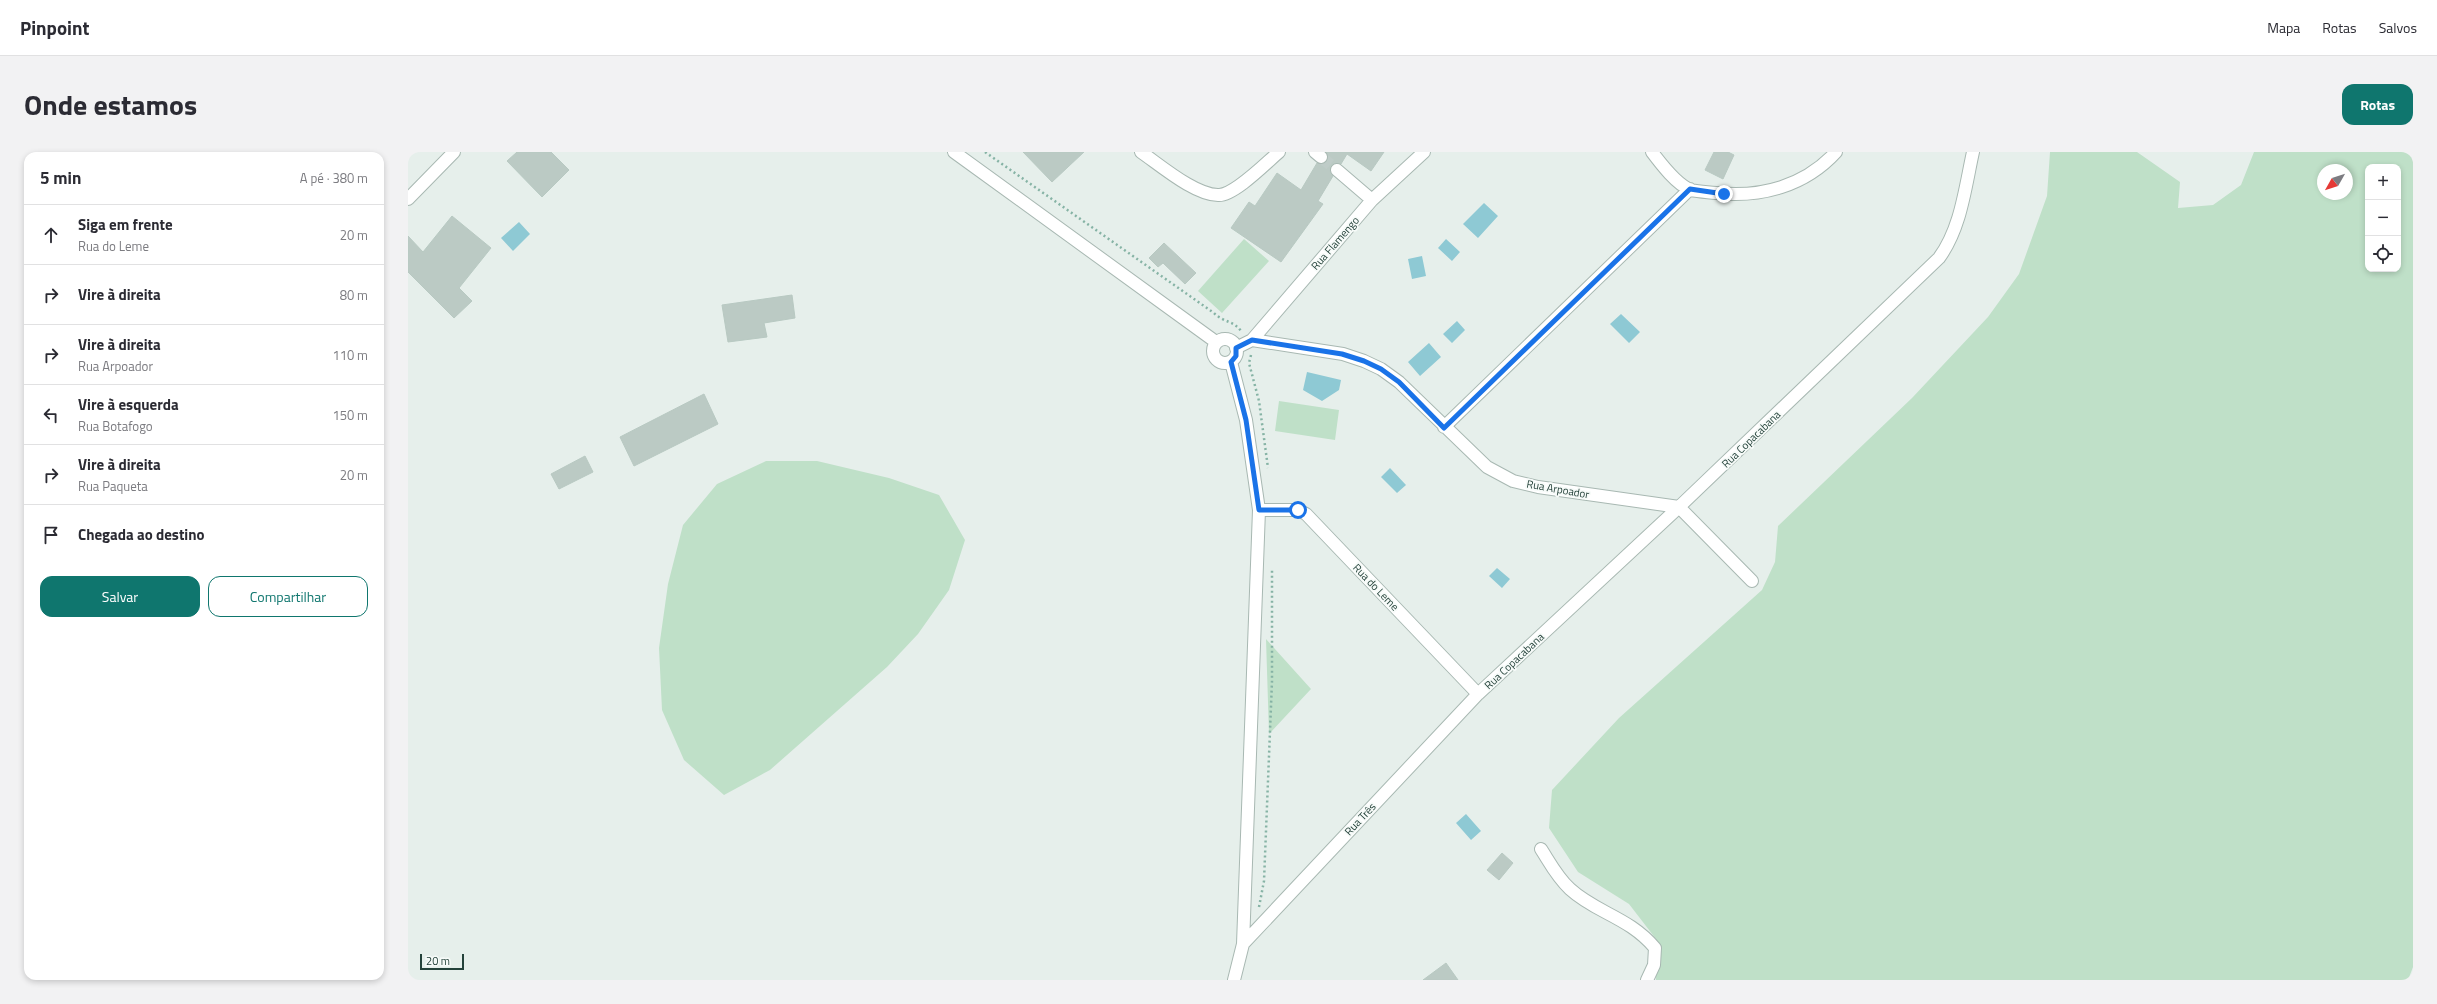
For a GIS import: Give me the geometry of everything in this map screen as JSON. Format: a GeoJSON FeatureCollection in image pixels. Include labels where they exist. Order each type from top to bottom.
{"type":"FeatureCollection","features":[{"type":"Feature","properties":{"kind":"street"},"geometry":{"type":"LineString","coordinates":[[408,199],[454,152]]}},
{"type":"Feature","properties":{"kind":"street"},"geometry":{"type":"LineString","coordinates":[[954,152],[1216,342],[1212,350],[1214,357],[1220,363],[1231,362],[1245,343]]}},
{"type":"Feature","properties":{"kind":"street"},"geometry":{"type":"LineString","coordinates":[[1141,152],[1175,176],[1204,192],[1220,195],[1236,187],[1279,152]]}},
{"type":"Feature","properties":{"kind":"street","name":"Rua Flamengo"},"geometry":{"type":"LineString","coordinates":[[1245,343],[1372,200],[1424,152]]}},
{"type":"Feature","properties":{"kind":"street"},"geometry":{"type":"LineString","coordinates":[[1652,152],[1665,169],[1690,189],[1724,194],[1765,192],[1789,185],[1823,166],[1836,152]]}},
{"type":"Feature","properties":{"kind":"street","name":"Rua Copacabana"},"geometry":{"type":"LineString","coordinates":[[1478,694],[1679,507],[1939,258],[1950,244],[1956,228],[1973,152]]}},
{"type":"Feature","properties":{"kind":"street"},"geometry":{"type":"LineString","coordinates":[[1337,170],[1372,200]]}},
{"type":"Feature","properties":{"kind":"street"},"geometry":{"type":"LineString","coordinates":[[1444,428],[1690,189]]}},
{"type":"Feature","properties":{"kind":"street","name":"Rua Arpoador"},"geometry":{"type":"LineString","coordinates":[[1216,342],[1228,339],[1245,343],[1342,354],[1364,361],[1381,369],[1399,382],[1444,428],[1487,467],[1513,481],[1538,487],[1679,507]]}},
{"type":"Feature","properties":{"kind":"street"},"geometry":{"type":"LineString","coordinates":[[1231,362],[1246,420],[1259,510],[1242,944],[1234,980]]}},
{"type":"Feature","properties":{"kind":"street"},"geometry":{"type":"LineString","coordinates":[[1679,507],[1752,581]]}},
{"type":"Feature","properties":{"kind":"street","name":"Rua do Leme"},"geometry":{"type":"LineString","coordinates":[[1259,510],[1298,510],[1306,514],[1478,694]]}},
{"type":"Feature","properties":{"kind":"street","name":"Rua Três"},"geometry":{"type":"LineString","coordinates":[[1242,944],[1478,694]]}},
{"type":"Feature","properties":{"kind":"street"},"geometry":{"type":"LineString","coordinates":[[1541,849],[1556,873],[1571,890],[1630,924],[1650,943],[1656,954],[1654,965],[1646,980]]}},
{"type":"Feature","properties":{"kind":"path"},"geometry":{"type":"LineString","coordinates":[[985,152],[1214,313],[1221,321],[1233,323],[1239,329],[1245,343],[1252,350],[1249,363]]}},
{"type":"Feature","properties":{"kind":"green space"},"geometry":{"type":"Polygon","coordinates":[[[2050,152],[2137,152],[2180,182],[2178,208],[2213,205],[2241,185],[2254,152],[2413,152],[2413,967],[2408,980],[1656,980],[1656,939],[1629,904],[1578,872],[1549,828],[1552,790],[1619,718],[1762,590],[1775,562],[1778,526],[1912,398],[1988,317],[2019,274],[2047,196],[2050,152]]]}},
{"type":"Feature","properties":{"kind":"green space"},"geometry":{"type":"Polygon","coordinates":[[[1244,239],[1269,261],[1222,313],[1198,291],[1244,239]]]}},
{"type":"Feature","properties":{"kind":"green space"},"geometry":{"type":"Polygon","coordinates":[[[1279,401],[1339,410],[1335,440],[1275,431],[1279,401]]]}},
{"type":"Feature","properties":{"kind":"green space"},"geometry":{"type":"Polygon","coordinates":[[[766,461],[817,461],[889,478],[939,495],[965,540],[949,590],[918,634],[887,667],[770,770],[724,795],[684,760],[662,710],[659,648],[668,584],[683,525],[717,484],[766,461]]]}},
{"type":"Feature","properties":{"kind":"green space"},"geometry":{"type":"Polygon","coordinates":[[[1266,639],[1311,689],[1269,734],[1266,639]]]}},
{"type":"Feature","properties":{"kind":"water"},"geometry":{"type":"Polygon","coordinates":[[[1484,203],[1498,216],[1478,238],[1463,224],[1484,203]]]}},
{"type":"Feature","properties":{"kind":"water"},"geometry":{"type":"Polygon","coordinates":[[[519,222],[530,234],[513,251],[501,238],[519,222]]]}},
{"type":"Feature","properties":{"kind":"water"},"geometry":{"type":"Polygon","coordinates":[[[1446,239],[1460,252],[1452,261],[1438,248],[1446,239]]]}},
{"type":"Feature","properties":{"kind":"water"},"geometry":{"type":"Polygon","coordinates":[[[1422,256],[1426,276],[1412,279],[1408,259],[1422,256]]]}},
{"type":"Feature","properties":{"kind":"water"},"geometry":{"type":"Polygon","coordinates":[[[1621,314],[1640,332],[1629,343],[1610,324],[1621,314]]]}},
{"type":"Feature","properties":{"kind":"water"},"geometry":{"type":"Polygon","coordinates":[[[1457,321],[1465,330],[1452,343],[1443,334],[1457,321]]]}},
{"type":"Feature","properties":{"kind":"water"},"geometry":{"type":"Polygon","coordinates":[[[1429,343],[1441,357],[1420,376],[1408,362],[1429,343]]]}},
{"type":"Feature","properties":{"kind":"water"},"geometry":{"type":"Polygon","coordinates":[[[1307,372],[1341,380],[1339,390],[1322,401],[1303,390],[1307,372]]]}},
{"type":"Feature","properties":{"kind":"water"},"geometry":{"type":"Polygon","coordinates":[[[1390,468],[1406,485],[1397,493],[1381,477],[1390,468]]]}},
{"type":"Feature","properties":{"kind":"water"},"geometry":{"type":"Polygon","coordinates":[[[1497,568],[1510,579],[1502,588],[1489,576],[1497,568]]]}},
{"type":"Feature","properties":{"kind":"water"},"geometry":{"type":"Polygon","coordinates":[[[1466,814],[1481,831],[1471,840],[1456,823],[1466,814]]]}},
{"type":"Feature","properties":{"kind":"building"},"geometry":{"type":"Polygon","coordinates":[[[517,152],[551,152],[569,170],[542,197],[507,161],[517,152]]]}},
{"type":"Feature","properties":{"kind":"building"},"geometry":{"type":"Polygon","coordinates":[[[1023,152],[1084,152],[1052,182],[1023,152]]]}},
{"type":"Feature","properties":{"kind":"building"},"geometry":{"type":"Polygon","coordinates":[[[1326,152],[1384,152],[1371,171],[1347,154],[1341,164],[1332,165],[1330,172],[1333,176],[1318,201],[1323,204],[1281,262],[1231,228],[1249,202],[1255,206],[1277,173],[1301,190],[1317,163],[1323,164],[1327,161],[1326,152]]]}},
{"type":"Feature","properties":{"kind":"building"},"geometry":{"type":"Polygon","coordinates":[[[1714,152],[1728,152],[1734,155],[1723,179],[1705,170],[1714,152]]]}},
{"type":"Feature","properties":{"kind":"building"},"geometry":{"type":"Polygon","coordinates":[[[452,216],[491,248],[459,288],[472,301],[454,318],[408,272],[408,236],[423,252],[452,216]]]}},
{"type":"Feature","properties":{"kind":"building"},"geometry":{"type":"Polygon","coordinates":[[[1164,243],[1196,273],[1185,284],[1163,263],[1158,267],[1149,258],[1164,243]]]}},
{"type":"Feature","properties":{"kind":"building"},"geometry":{"type":"Polygon","coordinates":[[[792,295],[795,318],[764,323],[767,337],[728,342],[722,305],[792,295]]]}},
{"type":"Feature","properties":{"kind":"building"},"geometry":{"type":"Polygon","coordinates":[[[704,394],[718,424],[634,466],[620,437],[704,394]]]}},
{"type":"Feature","properties":{"kind":"building"},"geometry":{"type":"Polygon","coordinates":[[[585,456],[593,472],[559,489],[551,474],[585,456]]]}},
{"type":"Feature","properties":{"kind":"building"},"geometry":{"type":"Polygon","coordinates":[[[1502,853],[1513,863],[1499,880],[1487,870],[1502,853]]]}},
{"type":"Feature","properties":{"kind":"building"},"geometry":{"type":"Polygon","coordinates":[[[1446,963],[1458,980],[1423,980],[1446,963]]]}},
{"type":"Feature","properties":{"kind":"tunnel"},"geometry":{"type":"LineString","coordinates":[[1321,157],[1337,170]]}},
{"type":"Feature","properties":{"kind":"route"},"geometry":{"type":"LineString","coordinates":[[1298,510],[1259,510],[1246,420],[1231,362],[1236,356],[1236,348],[1252,340],[1320,352],[1342,354],[1364,361],[1381,369],[1399,382],[1444,428],[1690,189],[1724,194]]}}]}
